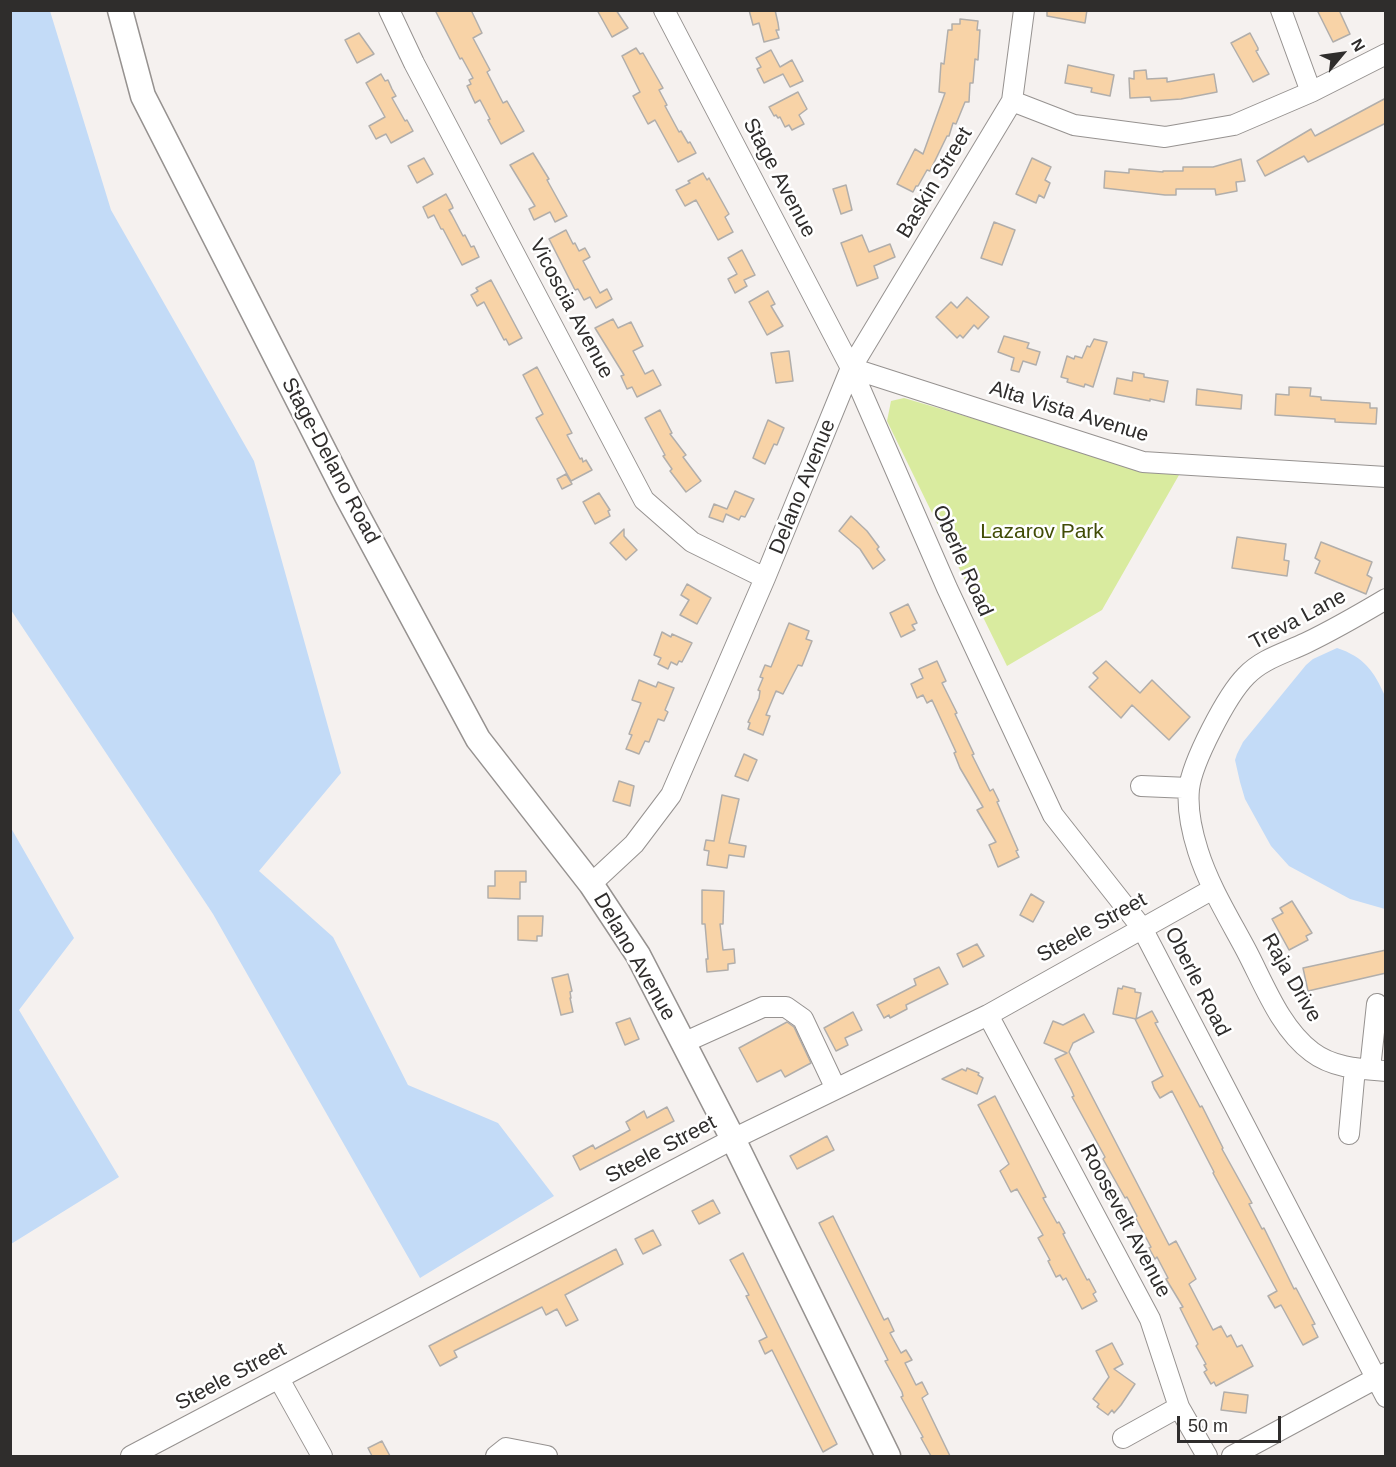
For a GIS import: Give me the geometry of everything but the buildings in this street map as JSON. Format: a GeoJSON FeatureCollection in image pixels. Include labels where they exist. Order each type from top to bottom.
{"type":"FeatureCollection","features":[{"type":"Feature","properties":{"kind":"main road","name":"Stage-Delano Road"},"geometry":{"type":"LineString","coordinates":[[120,10],[143,96],[347,496],[478,739],[591,884]]}},
{"type":"Feature","properties":{"kind":"main road","name":"Delano Avenue"},"geometry":{"type":"LineString","coordinates":[[591,884],[638,955],[733,1139],[888,1456]]}},
{"type":"Feature","properties":{"kind":"street","name":"Vicoscia Avenue"},"geometry":{"type":"LineString","coordinates":[[389,10],[419,73],[644,500],[692,542],[765,578]]}},
{"type":"Feature","properties":{"kind":"street","name":"Stage Avenue"},"geometry":{"type":"LineString","coordinates":[[664,10],[851,369]]}},
{"type":"Feature","properties":{"kind":"street","name":"Baskin Street"},"geometry":{"type":"LineString","coordinates":[[851,369],[1012,101],[1024,10]]}},
{"type":"Feature","properties":{"kind":"street"},"geometry":{"type":"LineString","coordinates":[[1281,10],[1311,92]]}},
{"type":"Feature","properties":{"kind":"street"},"geometry":{"type":"LineString","coordinates":[[1012,101],[1074,125],[1165,137],[1234,125],[1311,92],[1386,54]]}},
{"type":"Feature","properties":{"kind":"street","name":"Delano Avenue"},"geometry":{"type":"LineString","coordinates":[[591,884],[633,844],[671,795],[765,578],[851,369]]}},
{"type":"Feature","properties":{"kind":"street","name":"Alta Vista Avenue"},"geometry":{"type":"LineString","coordinates":[[851,369],[1143,462],[1386,477]]}},
{"type":"Feature","properties":{"kind":"street","name":"Oberle Road"},"geometry":{"type":"LineString","coordinates":[[851,369],[947,588],[1053,815],[1142,928],[1381,1376],[1386,1397]]}},
{"type":"Feature","properties":{"kind":"street","name":"Treva Lane"},"geometry":{"type":"LineString","coordinates":[[1213,889],[1198,852],[1190,820],[1189,788],[1195,765],[1226,705],[1246,676],[1266,660],[1340,625],[1386,599]]}},
{"type":"Feature","properties":{"kind":"street"},"geometry":{"type":"LineString","coordinates":[[1141,786],[1189,788]]}},
{"type":"Feature","properties":{"kind":"street","name":"Steele Street"},"geometry":{"type":"LineString","coordinates":[[131,1456],[733,1139],[988,1015],[1213,889]]}},
{"type":"Feature","properties":{"kind":"street","name":"Raja Drive"},"geometry":{"type":"LineString","coordinates":[[1213,889],[1293,1035],[1312,1053],[1334,1065],[1370,1070]]}},
{"type":"Feature","properties":{"kind":"street"},"geometry":{"type":"LineString","coordinates":[[1349,1134],[1370,1070],[1377,1005]]}},
{"type":"Feature","properties":{"kind":"street"},"geometry":{"type":"LineString","coordinates":[[683,1043],[763,1007],[786,1006],[803,1019],[836,1089]]}},
{"type":"Feature","properties":{"kind":"street","name":"Roosevelt Avenue"},"geometry":{"type":"LineString","coordinates":[[988,1015],[1150,1319],[1179,1407],[1207,1456]]}},
{"type":"Feature","properties":{"kind":"street"},"geometry":{"type":"LineString","coordinates":[[1232,1456],[1381,1376]]}},
{"type":"Feature","properties":{"kind":"street"},"geometry":{"type":"LineString","coordinates":[[279,1379],[322,1456]]}},
{"type":"Feature","properties":{"kind":"street"},"geometry":{"type":"LineString","coordinates":[[1123,1438],[1179,1407]]}},
{"type":"Feature","properties":{"kind":"street"},"geometry":{"type":"LineString","coordinates":[[496,1456],[506,1448],[547,1456]]}},
{"type":"Feature","properties":{"kind":"green space","name":"Lazarov Park"},"geometry":{"type":"Polygon","coordinates":[[[904,398],[1060,444],[1179,475],[1102,610],[1007,666],[887,421],[891,401],[904,398]]]}},
{"type":"Feature","properties":{"kind":"water"},"geometry":{"type":"Polygon","coordinates":[[[10,11],[50,11],[111,210],[254,461],[341,773],[259,871],[333,937],[408,1085],[498,1123],[554,1196],[420,1278],[213,914],[11,610],[10,11]]]}},
{"type":"Feature","properties":{"kind":"water"},"geometry":{"type":"Polygon","coordinates":[[[1337,648],[1354,656],[1367,666],[1377,679],[1385,696],[1385,909],[1350,899],[1289,866],[1271,846],[1245,799],[1235,760],[1243,742],[1306,665],[1313,659],[1337,648]]]}},
{"type":"Feature","properties":{"kind":"water"},"geometry":{"type":"Polygon","coordinates":[[[11,828],[74,938],[19,1010],[119,1177],[11,1244],[11,828]]]}}]}
